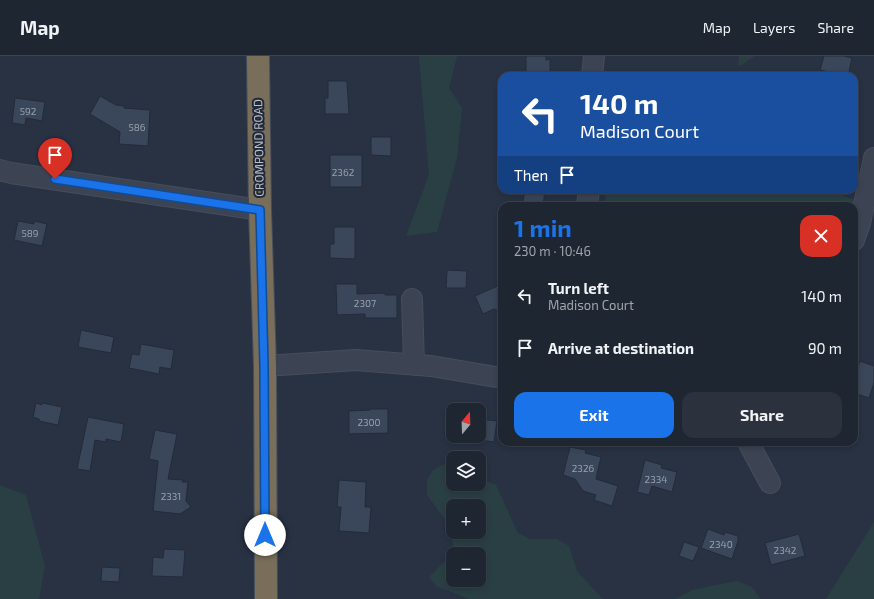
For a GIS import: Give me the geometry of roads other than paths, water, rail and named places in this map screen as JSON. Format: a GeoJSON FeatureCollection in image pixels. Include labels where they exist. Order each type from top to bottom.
{"type":"FeatureCollection","features":[{"type":"Feature","properties":{"kind":"highway","name":"CROMPOND ROAD"},"geometry":{"type":"LineString","coordinates":[[258,56],[264,366],[266,599]]}},
{"type":"Feature","properties":{"kind":"street"},"geometry":{"type":"LineString","coordinates":[[592,72],[594,56]]}},
{"type":"Feature","properties":{"kind":"street"},"geometry":{"type":"LineString","coordinates":[[858,228],[874,158]]}},
{"type":"Feature","properties":{"kind":"street"},"geometry":{"type":"LineString","coordinates":[[0,170],[11,173],[260,210]]}},
{"type":"Feature","properties":{"kind":"street"},"geometry":{"type":"LineString","coordinates":[[412,299],[414,364]]}},
{"type":"Feature","properties":{"kind":"street"},"geometry":{"type":"LineString","coordinates":[[264,366],[356,360],[431,366],[498,377]]}},
{"type":"Feature","properties":{"kind":"street"},"geometry":{"type":"LineString","coordinates":[[750,446],[770,483]]}}]}
